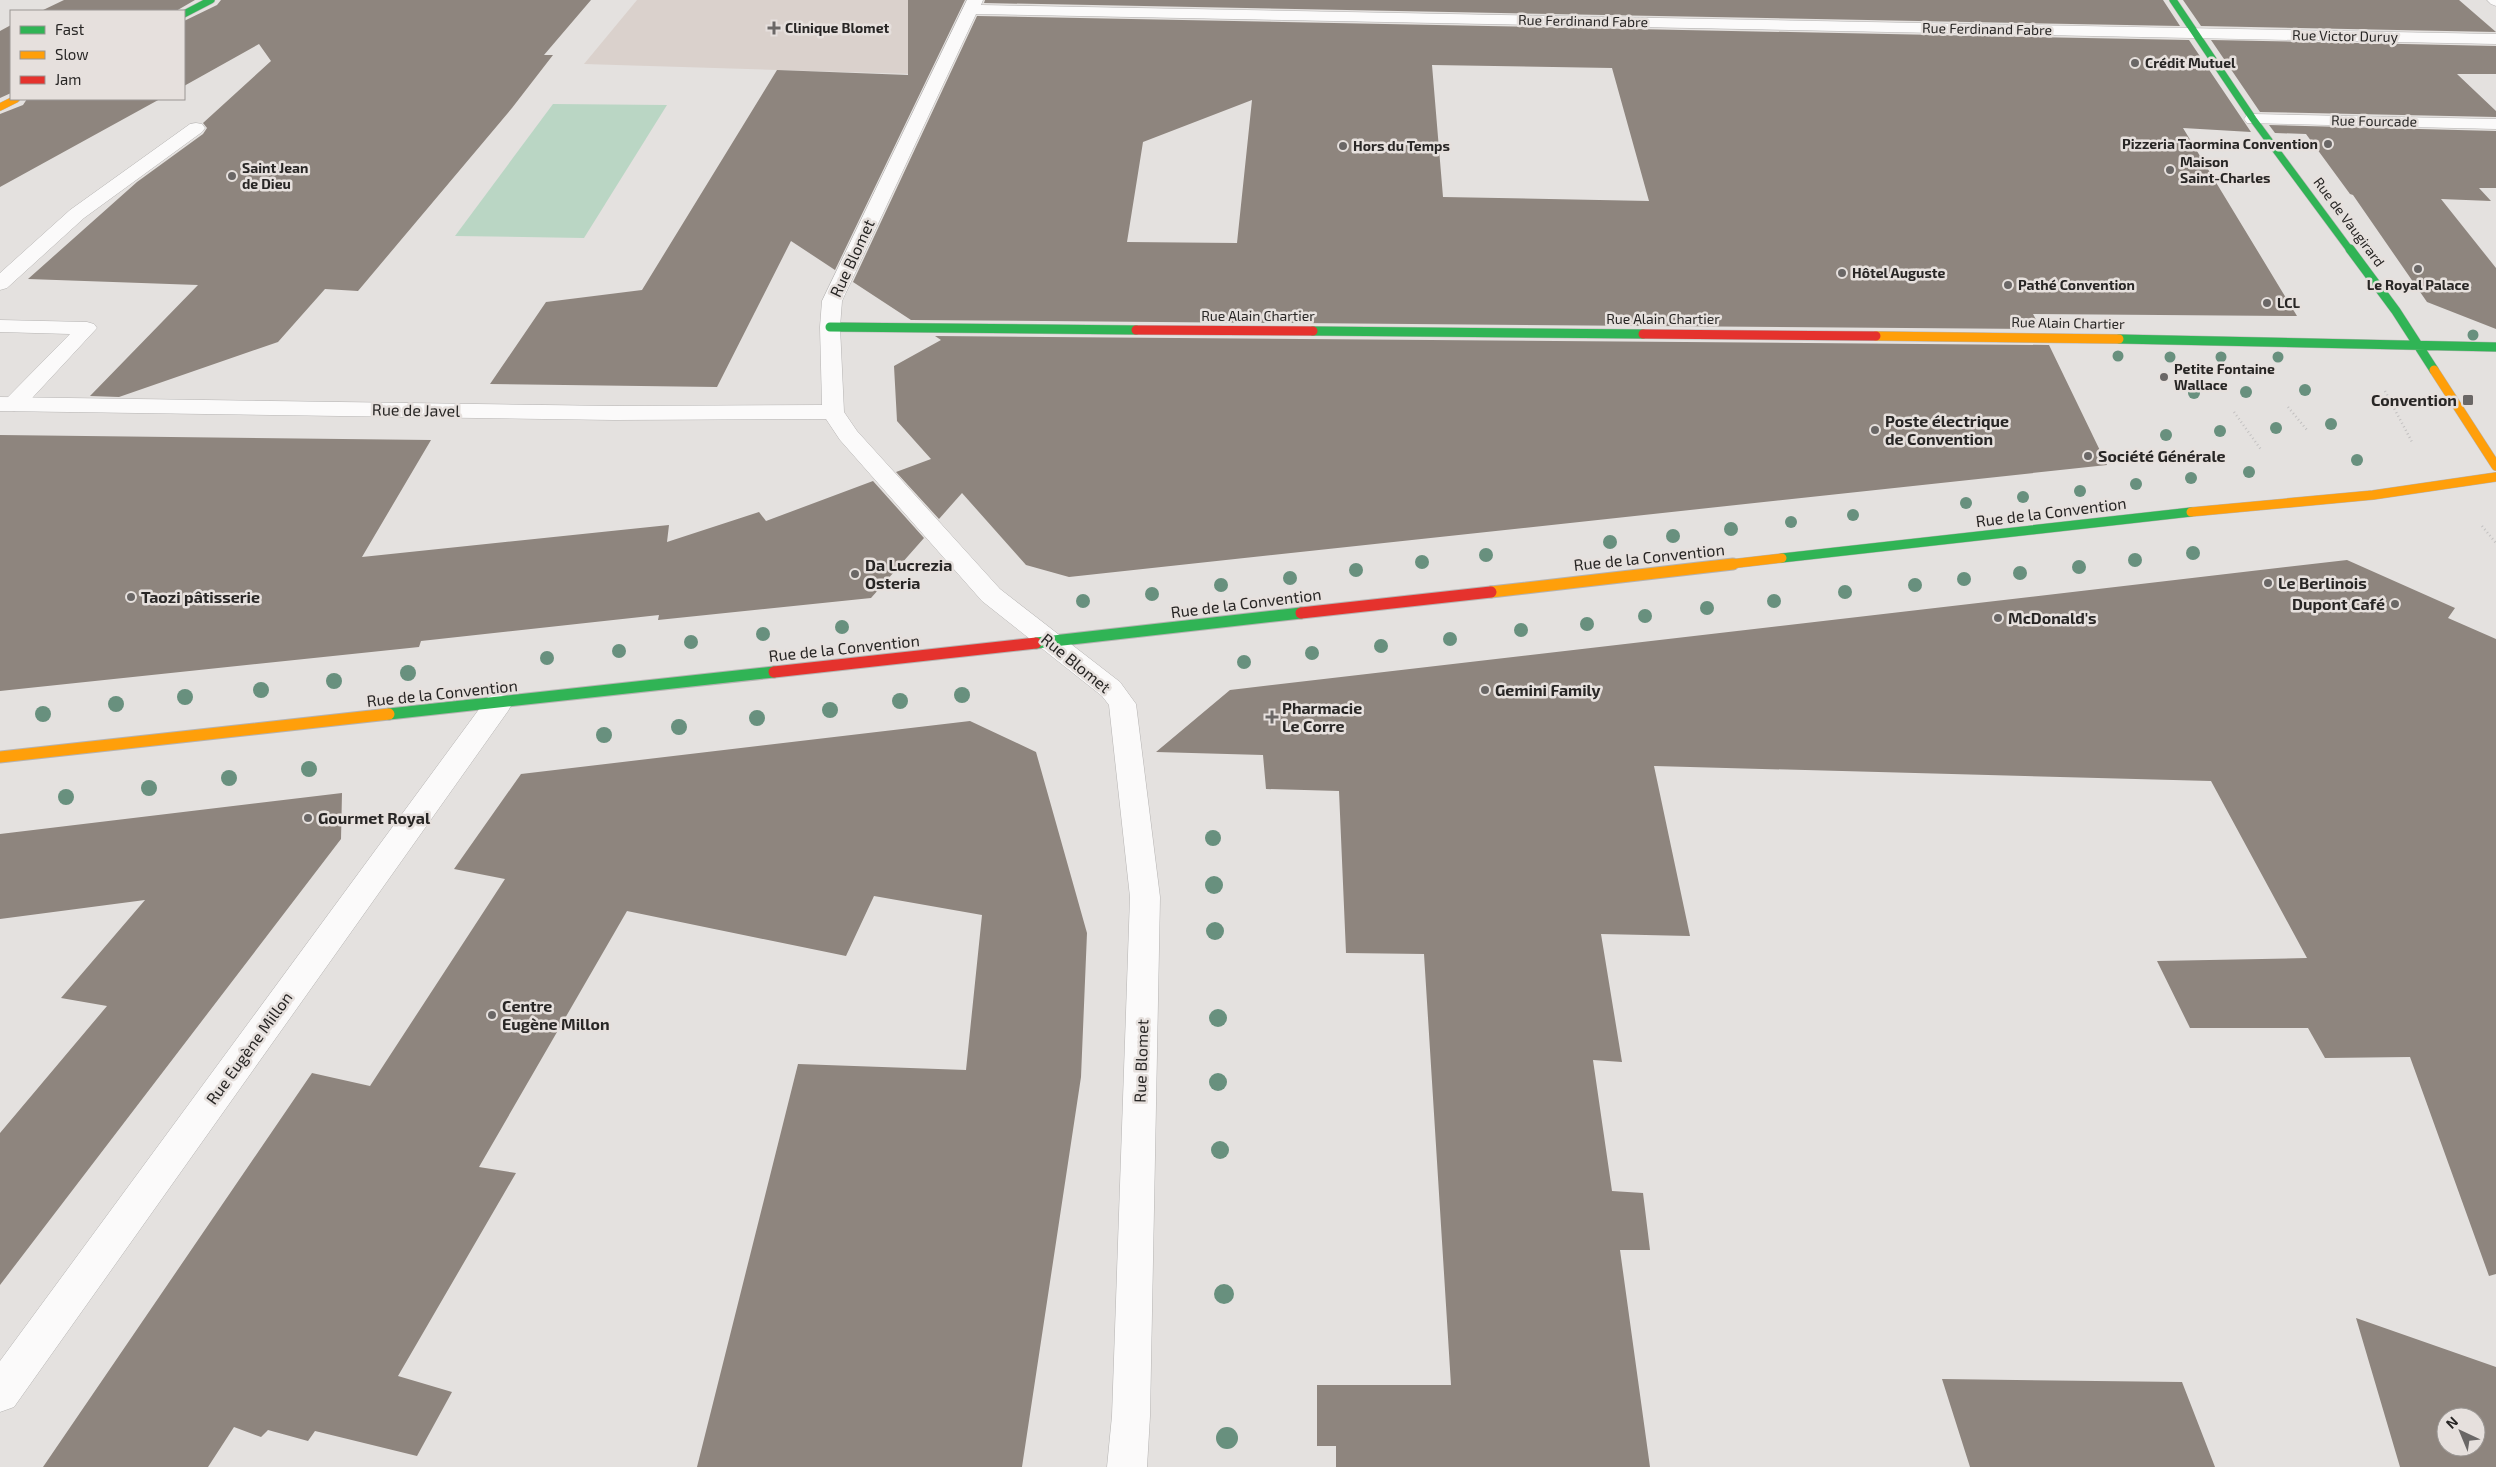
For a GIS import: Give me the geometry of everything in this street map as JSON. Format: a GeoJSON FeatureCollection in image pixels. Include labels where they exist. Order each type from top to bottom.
{"type":"FeatureCollection","features":[{"type":"Feature","properties":{"kind":"main road"},"geometry":{"type":"LineString","coordinates":[[185,13],[211,0]]}},
{"type":"Feature","properties":{"kind":"main road","name":"Rue de Vaugirard"},"geometry":{"type":"LineString","coordinates":[[2173,0],[2253,118],[2396,311],[2496,466]]}},
{"type":"Feature","properties":{"kind":"main road"},"geometry":{"type":"LineString","coordinates":[[0,107],[14,100]]}},
{"type":"Feature","properties":{"kind":"main road","name":"Rue Alain Chartier"},"geometry":{"type":"LineString","coordinates":[[830,327],[2025,337],[2496,347]]}},
{"type":"Feature","properties":{"kind":"main road","name":"Rue de la Convention"},"geometry":{"type":"LineString","coordinates":[[0,757],[498,704],[2259,504],[2373,495],[2496,477]]}},
{"type":"Feature","properties":{"kind":"street","name":"Rue Ferdinand Fabre"},"geometry":{"type":"LineString","coordinates":[[973,4],[2194,33]]}},
{"type":"Feature","properties":{"kind":"street","name":"Rue Blomet"},"geometry":{"type":"LineString","coordinates":[[973,4],[832,301],[830,327],[833,412],[848,436],[991,595],[1111,690],[1122,704],[1145,897],[1131,1416],[1127,1467]]}},
{"type":"Feature","properties":{"kind":"street","name":"Rue Victor Duruy"},"geometry":{"type":"LineString","coordinates":[[2194,33],[2496,39]]}},
{"type":"Feature","properties":{"kind":"street","name":"Rue Fourcade"},"geometry":{"type":"LineString","coordinates":[[2253,118],[2496,124]]}},
{"type":"Feature","properties":{"kind":"street"},"geometry":{"type":"LineString","coordinates":[[0,284],[76,214],[196,128]]}},
{"type":"Feature","properties":{"kind":"street"},"geometry":{"type":"LineString","coordinates":[[0,326],[87,328],[7,404]]}},
{"type":"Feature","properties":{"kind":"street","name":"Rue de Javel"},"geometry":{"type":"LineString","coordinates":[[7,404],[614,413],[833,412]]}},
{"type":"Feature","properties":{"kind":"street","name":"Rue Eugène Millon"},"geometry":{"type":"LineString","coordinates":[[0,1393],[498,704]]}},
{"type":"Feature","properties":{"kind":"path"},"geometry":{"type":"LineString","coordinates":[[2288,407],[2307,430]]}},
{"type":"Feature","properties":{"kind":"path"},"geometry":{"type":"LineString","coordinates":[[2234,412],[2262,451]]}},
{"type":"Feature","properties":{"kind":"shaded area","name":"Clinique Blomet"},"geometry":{"type":"Polygon","coordinates":[[[637,0],[950,0],[912,74],[584,64],[637,0]]]}},
{"type":"Feature","properties":{"kind":"green space"},"geometry":{"type":"Polygon","coordinates":[[[553,104],[667,105],[584,238],[455,236],[553,104]]]}},
{"type":"Feature","properties":{"kind":"building"},"geometry":{"type":"Polygon","coordinates":[[[64,0],[195,0],[178,10],[43,10],[64,0]]]}},
{"type":"Feature","properties":{"kind":"building"},"geometry":{"type":"Polygon","coordinates":[[[221,0],[591,0],[544,55],[553,55],[512,108],[358,291],[325,289],[278,342],[119,397],[90,396],[198,285],[28,279],[137,182],[203,134],[207,128],[203,123],[271,61],[259,44],[185,85],[185,21],[217,5],[221,0]]]}},
{"type":"Feature","properties":{"kind":"building"},"geometry":{"type":"Polygon","coordinates":[[[908,0],[965,0],[835,270],[791,241],[717,387],[490,384],[546,302],[642,290],[777,70],[908,75],[908,0]]]}},
{"type":"Feature","properties":{"kind":"building"},"geometry":{"type":"Polygon","coordinates":[[[985,0],[2163,0],[2180,26],[984,3],[985,0]]]}},
{"type":"Feature","properties":{"kind":"building"},"geometry":{"type":"Polygon","coordinates":[[[2183,0],[2459,0],[2496,32],[2201,26],[2183,0]]]}},
{"type":"Feature","properties":{"kind":"building"},"geometry":{"type":"Polygon","coordinates":[[[977,16],[2189,40],[2251,132],[2183,128],[2297,316],[2033,314],[2041,329],[911,320],[853,282],[977,16]],[[1432,65],[1443,197],[1649,201],[1612,68],[1432,65]],[[1252,100],[1143,142],[1127,242],[1237,243],[1252,100]]]}},
{"type":"Feature","properties":{"kind":"building"},"geometry":{"type":"Polygon","coordinates":[[[10,26],[10,93],[0,98],[0,31],[10,26]]]}},
{"type":"Feature","properties":{"kind":"building"},"geometry":{"type":"Polygon","coordinates":[[[2211,40],[2496,46],[2496,74],[2457,74],[2496,111],[2496,117],[2260,112],[2211,40]]]}},
{"type":"Feature","properties":{"kind":"building"},"geometry":{"type":"Polygon","coordinates":[[[26,100],[158,100],[0,187],[0,114],[23,105],[26,100]]]}},
{"type":"Feature","properties":{"kind":"building"},"geometry":{"type":"Polygon","coordinates":[[[2269,125],[2496,131],[2496,188],[2479,188],[2491,201],[2441,199],[2496,268],[2496,329],[2427,302],[2353,195],[2350,194],[2306,134],[2275,133],[2269,125]]]}},
{"type":"Feature","properties":{"kind":"building"},"geometry":{"type":"Polygon","coordinates":[[[935,336],[2049,345],[2107,465],[1069,577],[1026,565],[962,493],[939,519],[896,472],[931,459],[897,421],[894,366],[941,340],[935,336]]]}},
{"type":"Feature","properties":{"kind":"building"},"geometry":{"type":"Polygon","coordinates":[[[0,435],[431,440],[362,557],[669,525],[667,542],[759,512],[766,521],[873,481],[924,538],[871,598],[658,620],[659,615],[421,641],[419,647],[0,691],[0,435]]]}},
{"type":"Feature","properties":{"kind":"building"},"geometry":{"type":"Polygon","coordinates":[[[2347,560],[2455,608],[2448,618],[2496,639],[2496,1274],[2489,1276],[2410,1057],[2325,1058],[2308,1028],[2190,1028],[2157,961],[2307,958],[2211,781],[1654,766],[1690,936],[1601,934],[1622,1062],[1593,1060],[1612,1191],[1643,1193],[1650,1250],[1620,1250],[1650,1467],[1336,1467],[1336,1446],[1317,1446],[1317,1385],[1451,1385],[1424,954],[1346,953],[1339,791],[1266,789],[1263,755],[1156,752],[1230,690],[2347,560]]]}},
{"type":"Feature","properties":{"kind":"building"},"geometry":{"type":"Polygon","coordinates":[[[970,721],[1036,752],[1087,933],[1081,1077],[1022,1467],[697,1467],[798,1064],[966,1070],[982,915],[874,896],[846,956],[627,911],[479,1167],[516,1173],[398,1376],[452,1392],[417,1456],[315,1431],[308,1441],[268,1430],[261,1437],[234,1427],[208,1467],[43,1467],[312,1073],[370,1086],[505,879],[454,869],[521,774],[970,721]]]}},
{"type":"Feature","properties":{"kind":"building"},"geometry":{"type":"Polygon","coordinates":[[[342,793],[341,839],[0,1285],[0,1133],[107,1006],[61,998],[145,900],[0,919],[0,834],[342,793]]]}},
{"type":"Feature","properties":{"kind":"building"},"geometry":{"type":"Polygon","coordinates":[[[2356,1318],[2496,1367],[2496,1467],[2400,1467],[2356,1318]]]}},
{"type":"Feature","properties":{"kind":"building"},"geometry":{"type":"Polygon","coordinates":[[[1942,1379],[2182,1382],[2215,1467],[1970,1467],[1942,1379]]]}},
{"type":"Feature","properties":{"kind":"traffic: fast"},"geometry":{"type":"LineString","coordinates":[[185,13],[211,0]]}},
{"type":"Feature","properties":{"kind":"traffic: fast"},"geometry":{"type":"LineString","coordinates":[[2173,0],[2253,119],[2396,311],[2434,370]]}},
{"type":"Feature","properties":{"kind":"traffic: fast"},"geometry":{"type":"LineString","coordinates":[[830,327],[1136,330]]}},
{"type":"Feature","properties":{"kind":"traffic: fast"},"geometry":{"type":"LineString","coordinates":[[1313,331],[1643,334]]}},
{"type":"Feature","properties":{"kind":"traffic: fast"},"geometry":{"type":"LineString","coordinates":[[2119,339],[2496,347]]}},
{"type":"Feature","properties":{"kind":"traffic: fast"},"geometry":{"type":"LineString","coordinates":[[1782,558],[2191,512]]}},
{"type":"Feature","properties":{"kind":"traffic: fast"},"geometry":{"type":"LineString","coordinates":[[1036,643],[1301,613]]}},
{"type":"Feature","properties":{"kind":"traffic: fast"},"geometry":{"type":"LineString","coordinates":[[389,714],[774,672]]}},
{"type":"Feature","properties":{"kind":"traffic: slow"},"geometry":{"type":"LineString","coordinates":[[0,107],[14,100]]}},
{"type":"Feature","properties":{"kind":"traffic: slow"},"geometry":{"type":"LineString","coordinates":[[1876,336],[2119,339]]}},
{"type":"Feature","properties":{"kind":"traffic: slow"},"geometry":{"type":"LineString","coordinates":[[2434,370],[2496,466]]}},
{"type":"Feature","properties":{"kind":"traffic: slow"},"geometry":{"type":"LineString","coordinates":[[2191,512],[2373,495],[2496,477]]}},
{"type":"Feature","properties":{"kind":"traffic: slow"},"geometry":{"type":"LineString","coordinates":[[1491,592],[1782,558]]}},
{"type":"Feature","properties":{"kind":"traffic: slow"},"geometry":{"type":"LineString","coordinates":[[0,757],[389,714]]}},
{"type":"Feature","properties":{"kind":"traffic: jam"},"geometry":{"type":"LineString","coordinates":[[1136,330],[1313,331]]}},
{"type":"Feature","properties":{"kind":"traffic: jam"},"geometry":{"type":"LineString","coordinates":[[1643,334],[1876,336]]}},
{"type":"Feature","properties":{"kind":"traffic: jam"},"geometry":{"type":"LineString","coordinates":[[1301,613],[1491,592]]}},
{"type":"Feature","properties":{"kind":"traffic: jam"},"geometry":{"type":"LineString","coordinates":[[774,672],[1036,643]]}},
{"type":"Feature","properties":{"kind":"place","name":"Clinique Blomet"},"geometry":{"type":"Point","coordinates":[774,28]}},
{"type":"Feature","properties":{"kind":"place","name":"Crédit Mutuel"},"geometry":{"type":"Point","coordinates":[2135,63]}},
{"type":"Feature","properties":{"kind":"place","name":"Pizzeria Taormina Convention"},"geometry":{"type":"Point","coordinates":[2328,144]}},
{"type":"Feature","properties":{"kind":"place","name":"Hors du Temps"},"geometry":{"type":"Point","coordinates":[1343,146]}},
{"type":"Feature","properties":{"kind":"place","name":"Maison Saint-Charles"},"geometry":{"type":"Point","coordinates":[2170,170]}},
{"type":"Feature","properties":{"kind":"place","name":"Saint Jean de Dieu"},"geometry":{"type":"Point","coordinates":[232,176]}},
{"type":"Feature","properties":{"kind":"place","name":"Le Royal Palace"},"geometry":{"type":"Point","coordinates":[2418,269]}},
{"type":"Feature","properties":{"kind":"place","name":"Hôtel Auguste"},"geometry":{"type":"Point","coordinates":[1842,273]}},
{"type":"Feature","properties":{"kind":"place","name":"Pathé Convention"},"geometry":{"type":"Point","coordinates":[2008,285]}},
{"type":"Feature","properties":{"kind":"place","name":"LCL"},"geometry":{"type":"Point","coordinates":[2267,303]}},
{"type":"Feature","properties":{"kind":"place","name":"Petite Fontaine Wallace"},"geometry":{"type":"Point","coordinates":[2164,377]}},
{"type":"Feature","properties":{"kind":"place","name":"Convention"},"geometry":{"type":"Point","coordinates":[2468,400]}},
{"type":"Feature","properties":{"kind":"place","name":"Poste électrique de Convention"},"geometry":{"type":"Point","coordinates":[1875,430]}},
{"type":"Feature","properties":{"kind":"place","name":"Société Générale"},"geometry":{"type":"Point","coordinates":[2088,456]}},
{"type":"Feature","properties":{"kind":"place","name":"Da Lucrezia Osteria"},"geometry":{"type":"Point","coordinates":[855,574]}},
{"type":"Feature","properties":{"kind":"place","name":"Le Berlinois"},"geometry":{"type":"Point","coordinates":[2268,583]}},
{"type":"Feature","properties":{"kind":"place","name":"Taozi pâtisserie"},"geometry":{"type":"Point","coordinates":[131,597]}},
{"type":"Feature","properties":{"kind":"place","name":"Dupont Café"},"geometry":{"type":"Point","coordinates":[2395,604]}},
{"type":"Feature","properties":{"kind":"place","name":"McDonald's"},"geometry":{"type":"Point","coordinates":[1998,618]}},
{"type":"Feature","properties":{"kind":"place","name":"Gemini Family"},"geometry":{"type":"Point","coordinates":[1485,690]}},
{"type":"Feature","properties":{"kind":"place","name":"Pharmacie Le Corre"},"geometry":{"type":"Point","coordinates":[1272,717]}},
{"type":"Feature","properties":{"kind":"place","name":"Gourmet Royal"},"geometry":{"type":"Point","coordinates":[308,818]}},
{"type":"Feature","properties":{"kind":"place","name":"Centre Eugène Millon"},"geometry":{"type":"Point","coordinates":[492,1015]}}]}
